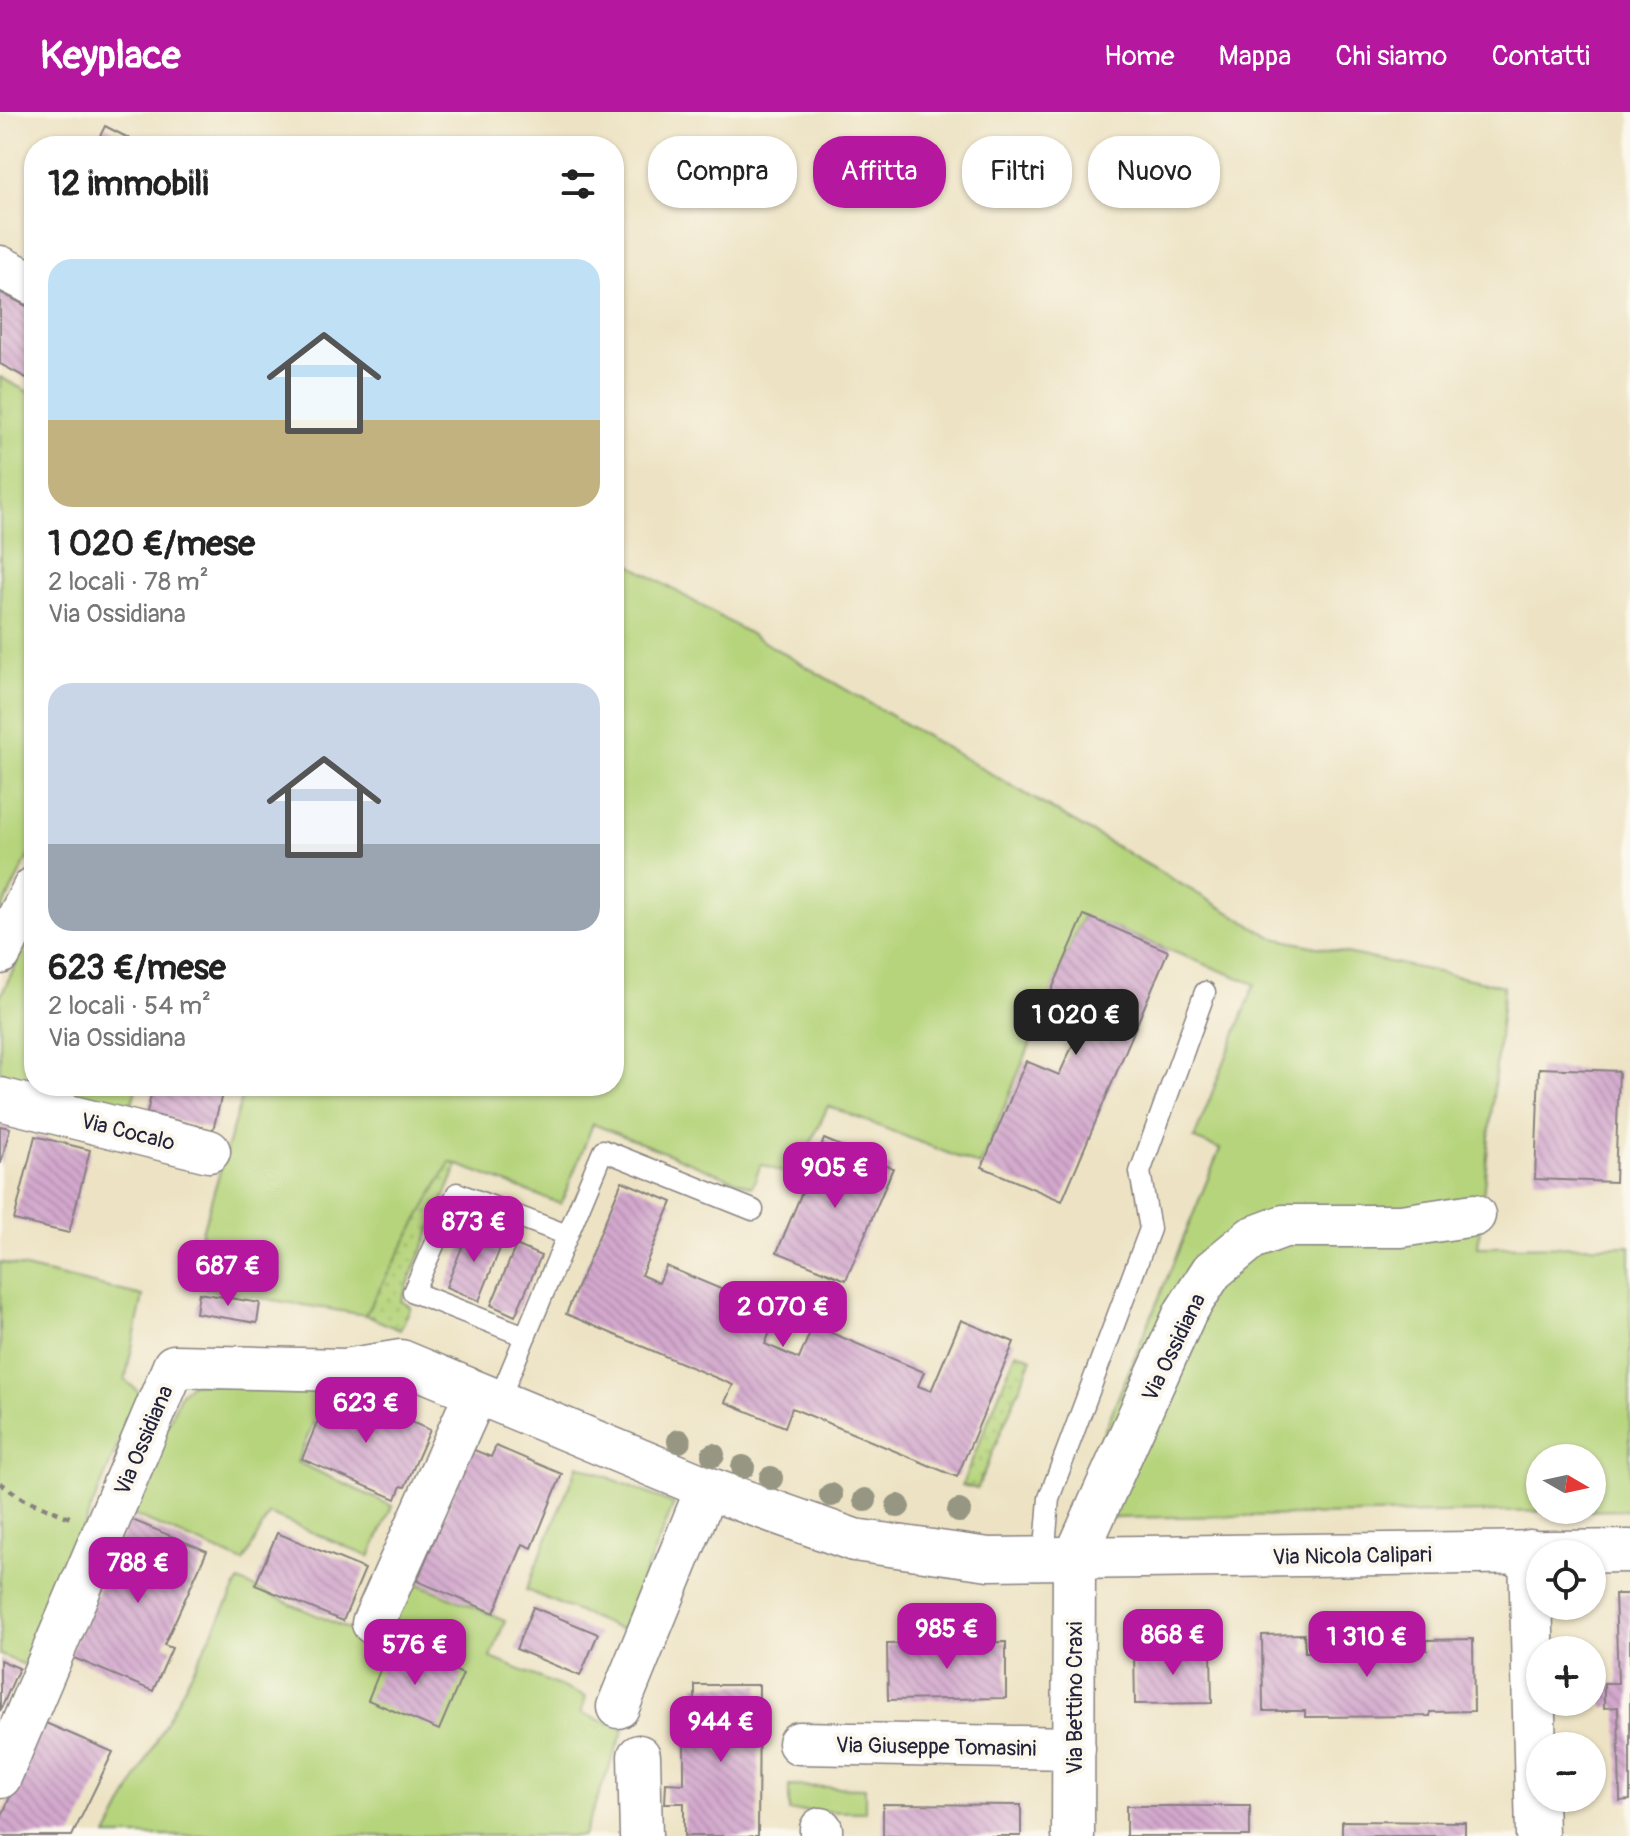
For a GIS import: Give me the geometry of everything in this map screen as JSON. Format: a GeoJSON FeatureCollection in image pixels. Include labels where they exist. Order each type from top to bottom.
{"type":"FeatureCollection","features":[{"type":"Feature","properties":{"kind":"street"},"geometry":{"type":"LineString","coordinates":[[0,267],[24,279]]}},
{"type":"Feature","properties":{"kind":"street"},"geometry":{"type":"LineString","coordinates":[[0,953],[24,907]]}},
{"type":"Feature","properties":{"kind":"street","name":"Via Cocalo"},"geometry":{"type":"LineString","coordinates":[[0,1099],[209,1151]]}},
{"type":"Feature","properties":{"kind":"street","name":"Via Ossidiana"},"geometry":{"type":"LineString","coordinates":[[0,1777],[174,1366],[345,1370],[401,1361],[707,1488],[854,1540],[989,1559],[1059,1560],[1185,1313],[1212,1271],[1252,1238],[1284,1226],[1401,1226],[1474,1215]]}},
{"type":"Feature","properties":{"kind":"street"},"geometry":{"type":"LineString","coordinates":[[373,1623],[487,1397]]}},
{"type":"Feature","properties":{"kind":"street"},"geometry":{"type":"LineString","coordinates":[[618,1707],[707,1488]]}},
{"type":"Feature","properties":{"kind":"street","name":"Via Nicola Calipari"},"geometry":{"type":"LineString","coordinates":[[1059,1560],[1526,1551]]}},
{"type":"Feature","properties":{"kind":"street","name":"Via Nicola Calipari"},"geometry":{"type":"LineString","coordinates":[[1606,1551],[1630,1551]]}},
{"type":"Feature","properties":{"kind":"street","name":"Via Bettino Craxi"},"geometry":{"type":"LineString","coordinates":[[1059,1560],[1074,1748],[1073,1836]]}},
{"type":"Feature","properties":{"kind":"street"},"geometry":{"type":"LineString","coordinates":[[1532,1620],[1537,1836]]}},
{"type":"Feature","properties":{"kind":"street","name":"Via Giuseppe Tomasini"},"geometry":{"type":"LineString","coordinates":[[799,1743],[1074,1748]]}},
{"type":"Feature","properties":{"kind":"street"},"geometry":{"type":"LineString","coordinates":[[639,1756],[641,1836]]}},
{"type":"Feature","properties":{"kind":"lane"},"geometry":{"type":"LineString","coordinates":[[1059,1560],[1049,1498],[1150,1229],[1140,1172],[1205,992]]}},
{"type":"Feature","properties":{"kind":"lane"},"geometry":{"type":"LineString","coordinates":[[487,1397],[525,1336],[603,1150],[753,1210]]}},
{"type":"Feature","properties":{"kind":"lane"},"geometry":{"type":"LineString","coordinates":[[525,1336],[413,1292],[457,1193],[567,1235]]}},
{"type":"Feature","properties":{"kind":"path"},"geometry":{"type":"LineString","coordinates":[[0,1483],[23,1499],[104,1531]]}},
{"type":"Feature","properties":{"kind":"green space"},"geometry":{"type":"Polygon","coordinates":[[[0,377],[24,390],[24,865],[0,913],[0,377]]]}},
{"type":"Feature","properties":{"kind":"green space"},"geometry":{"type":"Polygon","coordinates":[[[626,562],[1274,938],[1504,986],[1478,1247],[1630,1246],[1630,1510],[1606,1510],[1606,1444],[1526,1444],[1526,1512],[1111,1518],[1071,1512],[1220,1149],[1194,1139],[1255,984],[1083,916],[980,1166],[828,1106],[795,1177],[761,1164],[752,1187],[593,1124],[561,1204],[451,1162],[365,1315],[186,1286],[242,1096],[624,1096],[626,562]]]}},
{"type":"Feature","properties":{"kind":"green space"},"geometry":{"type":"Polygon","coordinates":[[[24,948],[24,1089],[0,1084],[0,997],[24,948]]]}},
{"type":"Feature","properties":{"kind":"green space"},"geometry":{"type":"Polygon","coordinates":[[[53,1096],[134,1096],[129,1113],[53,1096]]]}},
{"type":"Feature","properties":{"kind":"green space"},"geometry":{"type":"Polygon","coordinates":[[[450,1162],[458,1165],[401,1301],[411,1307],[400,1330],[365,1315],[450,1162]]]}},
{"type":"Feature","properties":{"kind":"green space"},"geometry":{"type":"Polygon","coordinates":[[[0,1262],[143,1296],[125,1380],[140,1393],[25,1665],[0,1655],[0,1262]]]}},
{"type":"Feature","properties":{"kind":"green space"},"geometry":{"type":"Polygon","coordinates":[[[1016,1352],[1032,1358],[977,1489],[962,1485],[1016,1352]]]}},
{"type":"Feature","properties":{"kind":"green space"},"geometry":{"type":"Polygon","coordinates":[[[192,1383],[328,1388],[297,1462],[392,1506],[370,1557],[269,1514],[244,1562],[130,1514],[181,1393],[192,1383]]]}},
{"type":"Feature","properties":{"kind":"green space"},"geometry":{"type":"Polygon","coordinates":[[[578,1465],[674,1504],[621,1630],[526,1590],[578,1465]]]}},
{"type":"Feature","properties":{"kind":"green space"},"geometry":{"type":"Polygon","coordinates":[[[409,1580],[505,1620],[491,1658],[586,1697],[581,1713],[624,1729],[583,1836],[107,1836],[239,1581],[380,1643],[409,1580]]]}},
{"type":"Feature","properties":{"kind":"green space"},"geometry":{"type":"Polygon","coordinates":[[[789,1786],[865,1788],[865,1812],[789,1811],[789,1786]]]}},
{"type":"Feature","properties":{"kind":"building"},"geometry":{"type":"Polygon","coordinates":[[[105,126],[124,136],[100,136],[105,126]]]}},
{"type":"Feature","properties":{"kind":"building"},"geometry":{"type":"Polygon","coordinates":[[[0,292],[24,305],[24,377],[0,364],[0,292]]]}},
{"type":"Feature","properties":{"kind":"building"},"geometry":{"type":"Polygon","coordinates":[[[1084,915],[1168,951],[1062,1201],[982,1167],[1026,1061],[1059,1075],[1075,1040],[1037,1024],[1084,915]]]}},
{"type":"Feature","properties":{"kind":"building"},"geometry":{"type":"Polygon","coordinates":[[[1539,1068],[1619,1071],[1615,1182],[1535,1179],[1539,1068]]]}},
{"type":"Feature","properties":{"kind":"building"},"geometry":{"type":"Polygon","coordinates":[[[151,1096],[222,1096],[213,1130],[147,1113],[151,1096]]]}},
{"type":"Feature","properties":{"kind":"building"},"geometry":{"type":"Polygon","coordinates":[[[0,1126],[10,1128],[1,1163],[0,1163],[0,1126]]]}},
{"type":"Feature","properties":{"kind":"building"},"geometry":{"type":"Polygon","coordinates":[[[35,1136],[90,1150],[69,1233],[14,1220],[35,1136]]]}},
{"type":"Feature","properties":{"kind":"building"},"geometry":{"type":"Polygon","coordinates":[[[824,1139],[893,1168],[846,1280],[777,1252],[824,1139]]]}},
{"type":"Feature","properties":{"kind":"building"},"geometry":{"type":"Polygon","coordinates":[[[622,1181],[672,1202],[641,1275],[659,1283],[666,1266],[778,1313],[765,1344],[799,1359],[813,1325],[924,1372],[918,1386],[931,1391],[961,1320],[1014,1342],[957,1477],[792,1408],[785,1427],[725,1402],[733,1385],[566,1314],[622,1181]]]}},
{"type":"Feature","properties":{"kind":"building"},"geometry":{"type":"Polygon","coordinates":[[[470,1227],[503,1241],[479,1301],[446,1287],[470,1227]]]}},
{"type":"Feature","properties":{"kind":"building"},"geometry":{"type":"Polygon","coordinates":[[[516,1245],[541,1256],[515,1316],[491,1305],[516,1245]]]}},
{"type":"Feature","properties":{"kind":"building"},"geometry":{"type":"Polygon","coordinates":[[[199,1293],[260,1303],[257,1323],[196,1313],[199,1293]]]}},
{"type":"Feature","properties":{"kind":"building"},"geometry":{"type":"Polygon","coordinates":[[[329,1394],[346,1401],[349,1395],[430,1430],[405,1487],[401,1486],[396,1499],[302,1459],[329,1394]]]}},
{"type":"Feature","properties":{"kind":"building"},"geometry":{"type":"Polygon","coordinates":[[[496,1446],[562,1474],[532,1548],[523,1544],[494,1613],[417,1581],[472,1449],[491,1457],[496,1446]]]}},
{"type":"Feature","properties":{"kind":"building"},"geometry":{"type":"Polygon","coordinates":[[[130,1519],[207,1551],[164,1645],[172,1648],[153,1691],[69,1656],[130,1519]]]}},
{"type":"Feature","properties":{"kind":"building"},"geometry":{"type":"Polygon","coordinates":[[[277,1533],[365,1569],[343,1621],[255,1585],[277,1533]]]}},
{"type":"Feature","properties":{"kind":"building"},"geometry":{"type":"Polygon","coordinates":[[[1615,1594],[1630,1594],[1630,1800],[1620,1801],[1618,1707],[1606,1708],[1606,1683],[1618,1683],[1615,1594]]]}},
{"type":"Feature","properties":{"kind":"building"},"geometry":{"type":"Polygon","coordinates":[[[533,1607],[598,1634],[580,1676],[516,1649],[533,1607]]]}},
{"type":"Feature","properties":{"kind":"building"},"geometry":{"type":"Polygon","coordinates":[[[1304,1634],[1305,1652],[1354,1651],[1354,1635],[1376,1634],[1377,1651],[1427,1650],[1427,1640],[1473,1639],[1474,1711],[1430,1712],[1430,1716],[1305,1717],[1305,1711],[1263,1711],[1262,1635],[1304,1634]]]}},
{"type":"Feature","properties":{"kind":"building"},"geometry":{"type":"Polygon","coordinates":[[[1006,1642],[1006,1698],[888,1700],[887,1644],[1006,1642]]]}},
{"type":"Feature","properties":{"kind":"building"},"geometry":{"type":"Polygon","coordinates":[[[391,1643],[463,1674],[439,1730],[368,1700],[391,1643]]]}},
{"type":"Feature","properties":{"kind":"building"},"geometry":{"type":"Polygon","coordinates":[[[1211,1650],[1212,1703],[1135,1704],[1134,1651],[1211,1650]]]}},
{"type":"Feature","properties":{"kind":"building"},"geometry":{"type":"Polygon","coordinates":[[[0,1660],[19,1668],[0,1711],[0,1660]]]}},
{"type":"Feature","properties":{"kind":"building"},"geometry":{"type":"Polygon","coordinates":[[[695,1685],[759,1685],[758,1836],[684,1836],[684,1803],[665,1803],[666,1783],[684,1784],[684,1729],[695,1729],[695,1685]]]}},
{"type":"Feature","properties":{"kind":"building"},"geometry":{"type":"Polygon","coordinates":[[[41,1721],[113,1752],[72,1836],[0,1836],[0,1821],[41,1721]]]}},
{"type":"Feature","properties":{"kind":"building"},"geometry":{"type":"Polygon","coordinates":[[[883,1804],[1021,1805],[1021,1836],[883,1836],[883,1804]]]}},
{"type":"Feature","properties":{"kind":"building"},"geometry":{"type":"Polygon","coordinates":[[[1126,1806],[1250,1806],[1250,1836],[1126,1836],[1126,1806]]]}},
{"type":"Feature","properties":{"kind":"building"},"geometry":{"type":"Polygon","coordinates":[[[1342,1821],[1465,1822],[1465,1836],[1342,1836],[1342,1821]]]}}]}
